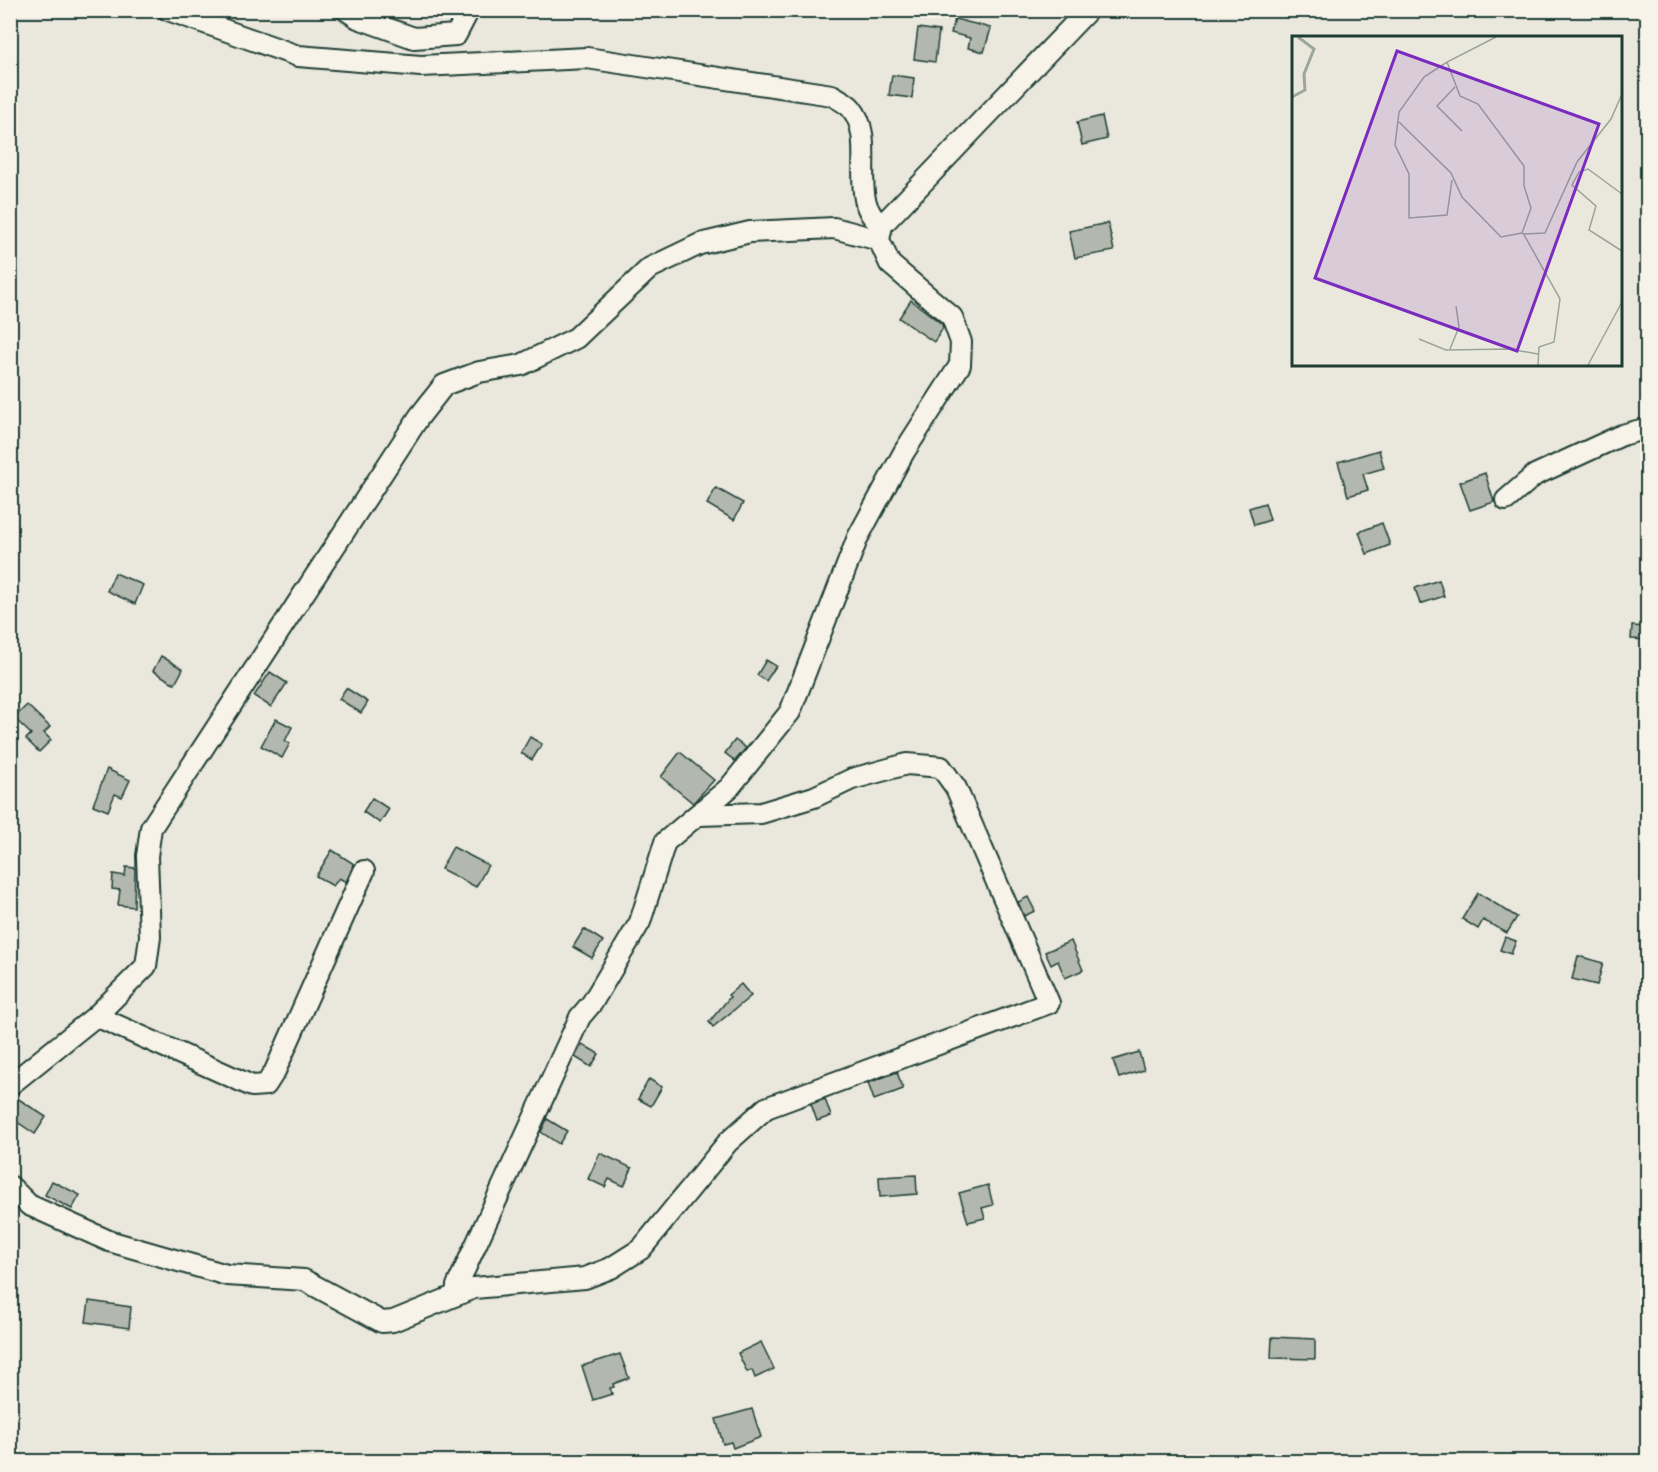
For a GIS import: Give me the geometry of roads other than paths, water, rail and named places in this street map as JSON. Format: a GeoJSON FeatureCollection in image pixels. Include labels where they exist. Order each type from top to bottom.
{"type":"FeatureCollection","features":[{"type":"Feature","properties":{"kind":"street"},"geometry":{"type":"LineString","coordinates":[[168,10],[298,56],[421,66],[587,58],[832,95],[851,108],[863,134],[865,203],[881,232],[890,264],[952,317],[961,342],[960,365],[904,452],[858,537],[790,712],[729,788],[665,842],[640,922],[592,1003],[580,1017],[462,1275],[456,1295]]}},
{"type":"Feature","properties":{"kind":"street"},"geometry":{"type":"LineString","coordinates":[[346,10],[358,18],[414,38],[456,36],[469,10]]}},
{"type":"Feature","properties":{"kind":"street"},"geometry":{"type":"LineString","coordinates":[[881,232],[1088,10]]}},
{"type":"Feature","properties":{"kind":"street"},"geometry":{"type":"LineString","coordinates":[[10,1084],[96,1016],[146,966],[150,937],[147,856],[151,828],[419,417],[444,385],[479,372],[521,365],[576,338],[650,268],[699,244],[750,232],[834,228],[881,232]]}},
{"type":"Feature","properties":{"kind":"street"},"geometry":{"type":"LineString","coordinates":[[1506,500],[1535,475],[1622,435],[1647,428]]}},
{"type":"Feature","properties":{"kind":"street"},"geometry":{"type":"LineString","coordinates":[[10,1186],[29,1204],[109,1241],[227,1275],[304,1280],[382,1322],[393,1321],[474,1288],[585,1278],[611,1268],[640,1249],[728,1142],[766,1108],[1049,1003],[956,788],[941,767],[907,764],[852,779],[814,797],[760,813],[700,814]]}},
{"type":"Feature","properties":{"kind":"street"},"geometry":{"type":"LineString","coordinates":[[96,1016],[252,1086],[266,1084],[275,1071],[364,871]]}}]}
